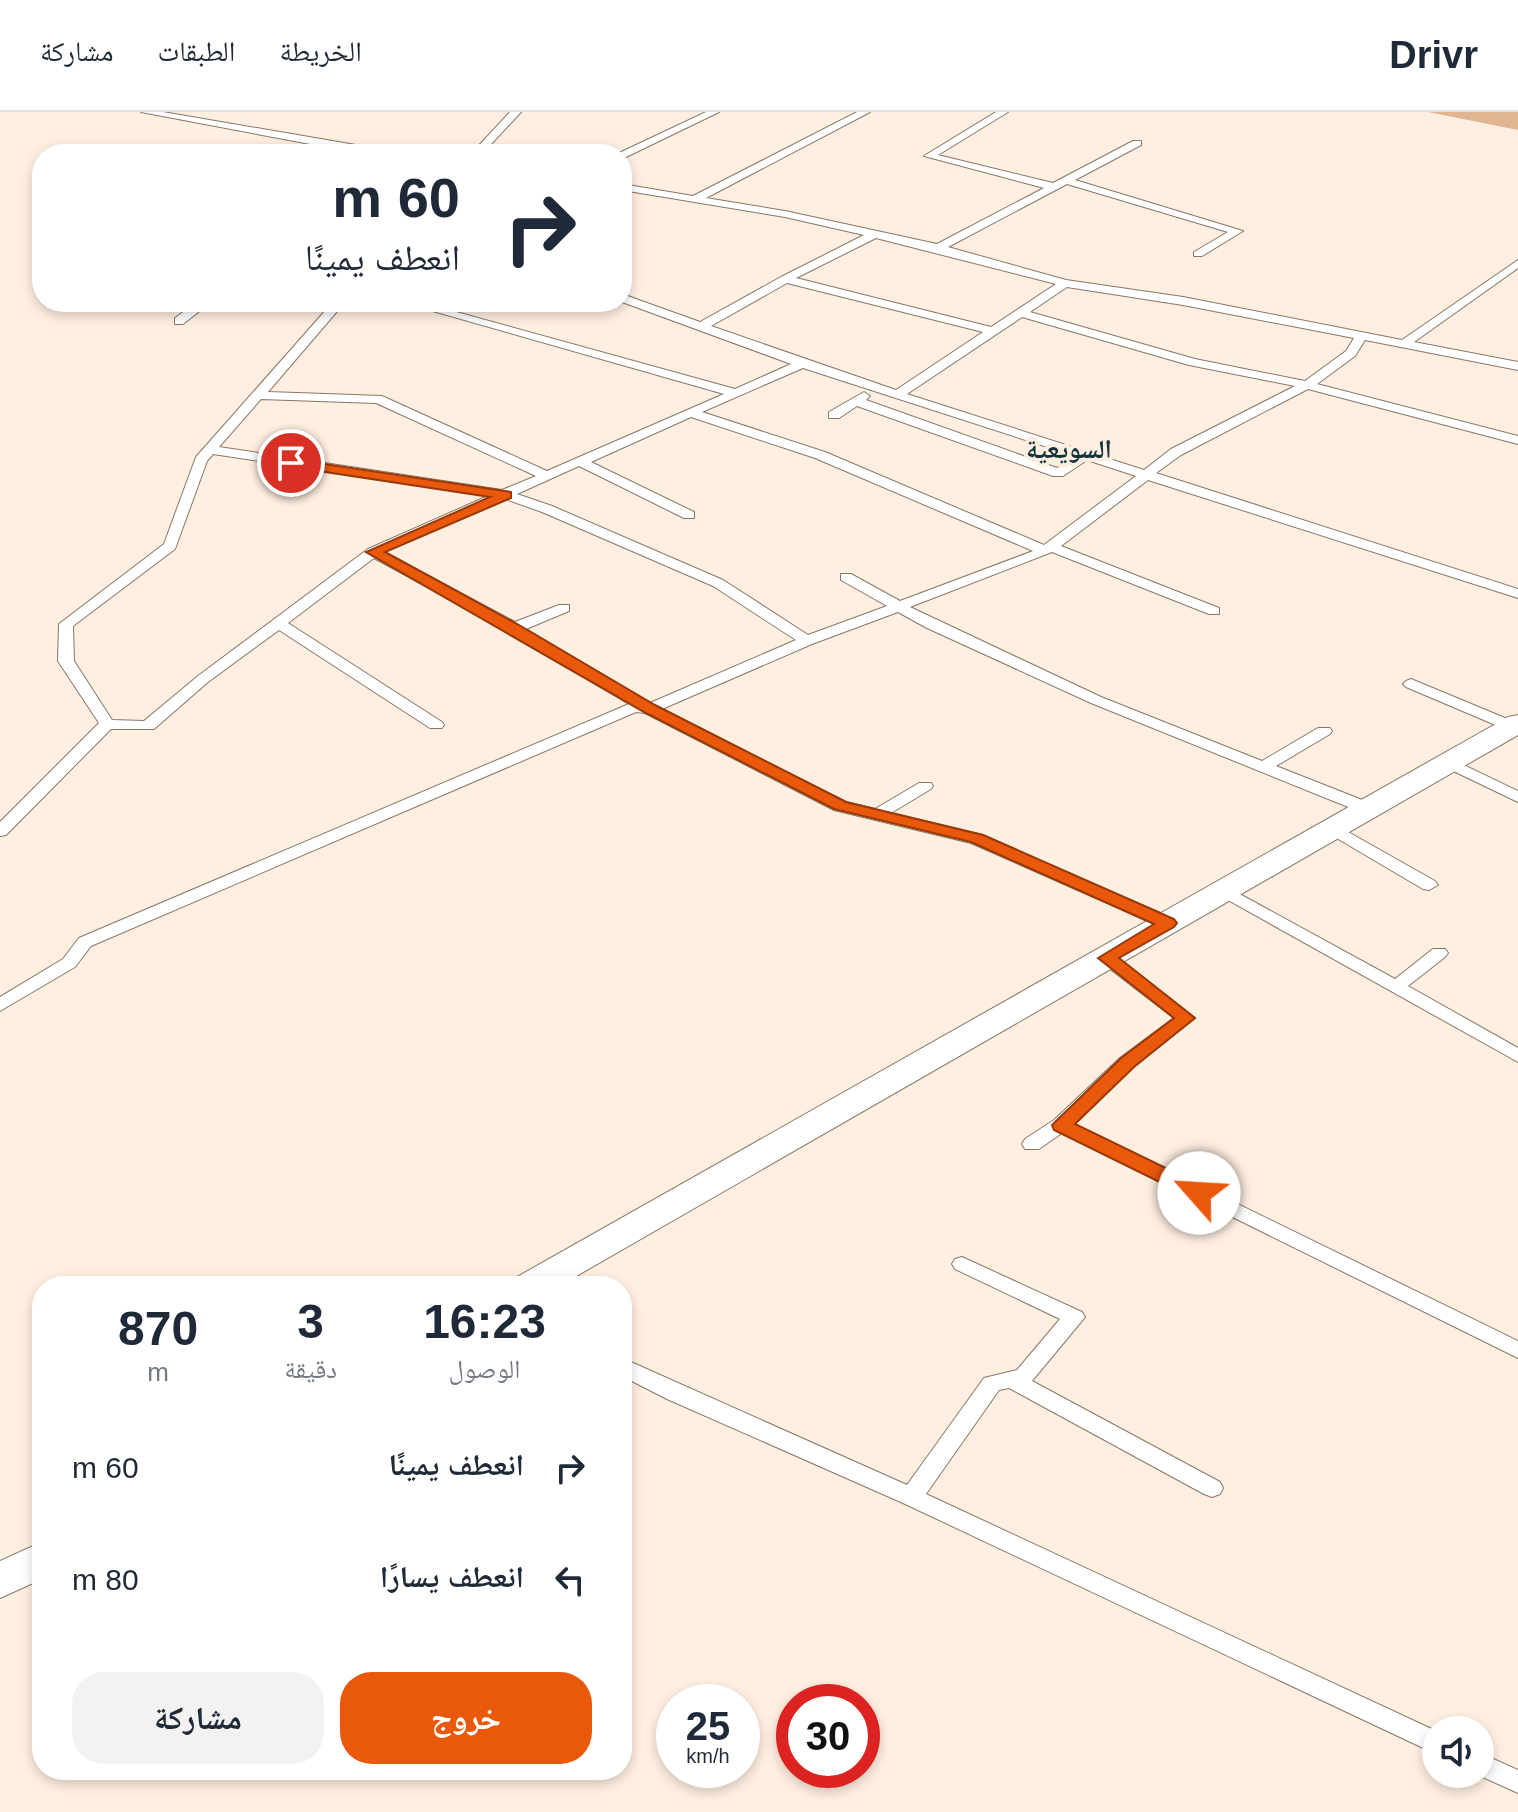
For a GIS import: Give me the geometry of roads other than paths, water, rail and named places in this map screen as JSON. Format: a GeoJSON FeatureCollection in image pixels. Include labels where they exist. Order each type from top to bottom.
{"type":"FeatureCollection","features":[{"type":"Feature","properties":{"kind":"highway"},"geometry":{"type":"LineString","coordinates":[[548,1276],[1515,724]]}},
{"type":"Feature","properties":{"kind":"highway"},"geometry":{"type":"LineString","coordinates":[[0,1581],[32,1564]]}},
{"type":"Feature","properties":{"kind":"street"},"geometry":{"type":"LineString","coordinates":[[146,112],[299,144]]}},
{"type":"Feature","properties":{"kind":"street"},"geometry":{"type":"LineString","coordinates":[[486,144],[516,112]]}},
{"type":"Feature","properties":{"kind":"street"},"geometry":{"type":"LineString","coordinates":[[632,150],[714,112]]}},
{"type":"Feature","properties":{"kind":"street"},"geometry":{"type":"LineString","coordinates":[[695,199],[865,112]]}},
{"type":"Feature","properties":{"kind":"street"},"geometry":{"type":"LineString","coordinates":[[1003,112],[929,156],[1051,186]]}},
{"type":"Feature","properties":{"kind":"street"},"geometry":{"type":"LineString","coordinates":[[938,248],[1137,143]]}},
{"type":"Feature","properties":{"kind":"street"},"geometry":{"type":"LineString","coordinates":[[1067,181],[1237,231],[1198,254]]}},
{"type":"Feature","properties":{"kind":"street"},"geometry":{"type":"LineString","coordinates":[[632,189],[785,214],[938,248],[1065,283],[1362,334],[1518,366]]}},
{"type":"Feature","properties":{"kind":"street"},"geometry":{"type":"LineString","coordinates":[[699,328],[785,279],[875,234]]}},
{"type":"Feature","properties":{"kind":"street"},"geometry":{"type":"LineString","coordinates":[[1405,343],[1518,263]]}},
{"type":"Feature","properties":{"kind":"street"},"geometry":{"type":"LineString","coordinates":[[785,279],[992,331]]}},
{"type":"Feature","properties":{"kind":"street"},"geometry":{"type":"LineString","coordinates":[[897,395],[1065,283]]}},
{"type":"Feature","properties":{"kind":"street"},"geometry":{"type":"LineString","coordinates":[[632,302],[802,364],[1147,472],[1518,594]]}},
{"type":"Feature","properties":{"kind":"street"},"geometry":{"type":"LineString","coordinates":[[179,321],[191,312]]}},
{"type":"Feature","properties":{"kind":"street"},"geometry":{"type":"LineString","coordinates":[[107,724],[66,661],[66,624],[170,546],[201,460],[330,312]]}},
{"type":"Feature","properties":{"kind":"street"},"geometry":{"type":"LineString","coordinates":[[443,312],[736,393]]}},
{"type":"Feature","properties":{"kind":"street"},"geometry":{"type":"LineString","coordinates":[[1021,313],[1193,362],[1307,385],[1518,440]]}},
{"type":"Feature","properties":{"kind":"street"},"geometry":{"type":"LineString","coordinates":[[0,1005],[69,963],[85,942],[634,707],[649,709],[807,641],[1048,549],[1176,452],[1307,385],[1351,353],[1362,334]]}},
{"type":"Feature","properties":{"kind":"street"},"geometry":{"type":"LineString","coordinates":[[0,831],[107,724],[148,726],[203,679],[373,552],[802,364]]}},
{"type":"Feature","properties":{"kind":"street"},"geometry":{"type":"LineString","coordinates":[[834,415],[877,388]]}},
{"type":"Feature","properties":{"kind":"street"},"geometry":{"type":"LineString","coordinates":[[258,395],[378,399],[548,476]]}},
{"type":"Feature","properties":{"kind":"street"},"geometry":{"type":"LineString","coordinates":[[855,401],[1058,473],[1085,455]]}},
{"type":"Feature","properties":{"kind":"street"},"geometry":{"type":"LineString","coordinates":[[691,413],[820,455],[1048,549],[1214,611]]}},
{"type":"Feature","properties":{"kind":"street"},"geometry":{"type":"LineString","coordinates":[[210,450],[506,495],[547,509],[718,583],[807,641]]}},
{"type":"Feature","properties":{"kind":"street"},"geometry":{"type":"LineString","coordinates":[[581,462],[689,515]]}},
{"type":"Feature","properties":{"kind":"street"},"geometry":{"type":"LineString","coordinates":[[373,552],[514,628],[649,709],[840,806],[977,839],[1168,923]]}},
{"type":"Feature","properties":{"kind":"street"},"geometry":{"type":"LineString","coordinates":[[846,577],[932,625],[1096,700],[1369,809]]}},
{"type":"Feature","properties":{"kind":"street"},"geometry":{"type":"LineString","coordinates":[[514,628],[564,608]]}},
{"type":"Feature","properties":{"kind":"street"},"geometry":{"type":"LineString","coordinates":[[280,624],[436,725]]}},
{"type":"Feature","properties":{"kind":"street"},"geometry":{"type":"LineString","coordinates":[[1411,684],[1515,724]]}},
{"type":"Feature","properties":{"kind":"street"},"geometry":{"type":"LineString","coordinates":[[1265,766],[1324,731]]}},
{"type":"Feature","properties":{"kind":"street"},"geometry":{"type":"LineString","coordinates":[[1449,763],[1518,797]]}},
{"type":"Feature","properties":{"kind":"street"},"geometry":{"type":"LineString","coordinates":[[877,815],[925,786]]}},
{"type":"Feature","properties":{"kind":"street"},"geometry":{"type":"LineString","coordinates":[[1334,829],[1429,885]]}},
{"type":"Feature","properties":{"kind":"street"},"geometry":{"type":"LineString","coordinates":[[1225,891],[1518,1056]]}},
{"type":"Feature","properties":{"kind":"street"},"geometry":{"type":"LineString","coordinates":[[1396,987],[1439,953]]}},
{"type":"Feature","properties":{"kind":"street"},"geometry":{"type":"LineString","coordinates":[[1032,1144],[1061,1125],[1127,1062],[1186,1018],[1107,958]]}},
{"type":"Feature","properties":{"kind":"street"},"geometry":{"type":"LineString","coordinates":[[1061,1125],[1518,1350]]}},
{"type":"Feature","properties":{"kind":"street"},"geometry":{"type":"LineString","coordinates":[[911,1497],[992,1384],[1024,1376],[1074,1317],[962,1264]]}},
{"type":"Feature","properties":{"kind":"street"},"geometry":{"type":"LineString","coordinates":[[632,1371],[911,1497],[1422,1736]]}},
{"type":"Feature","properties":{"kind":"street"},"geometry":{"type":"LineString","coordinates":[[1009,1378],[1212,1488]]}},
{"type":"Feature","properties":{"kind":"street"},"geometry":{"type":"LineString","coordinates":[[1494,1771],[1518,1782]]}},
{"type":"Feature","properties":{"kind":"district","name":"السويعية"},"geometry":{"type":"Point","coordinates":[1069,449]}}]}
